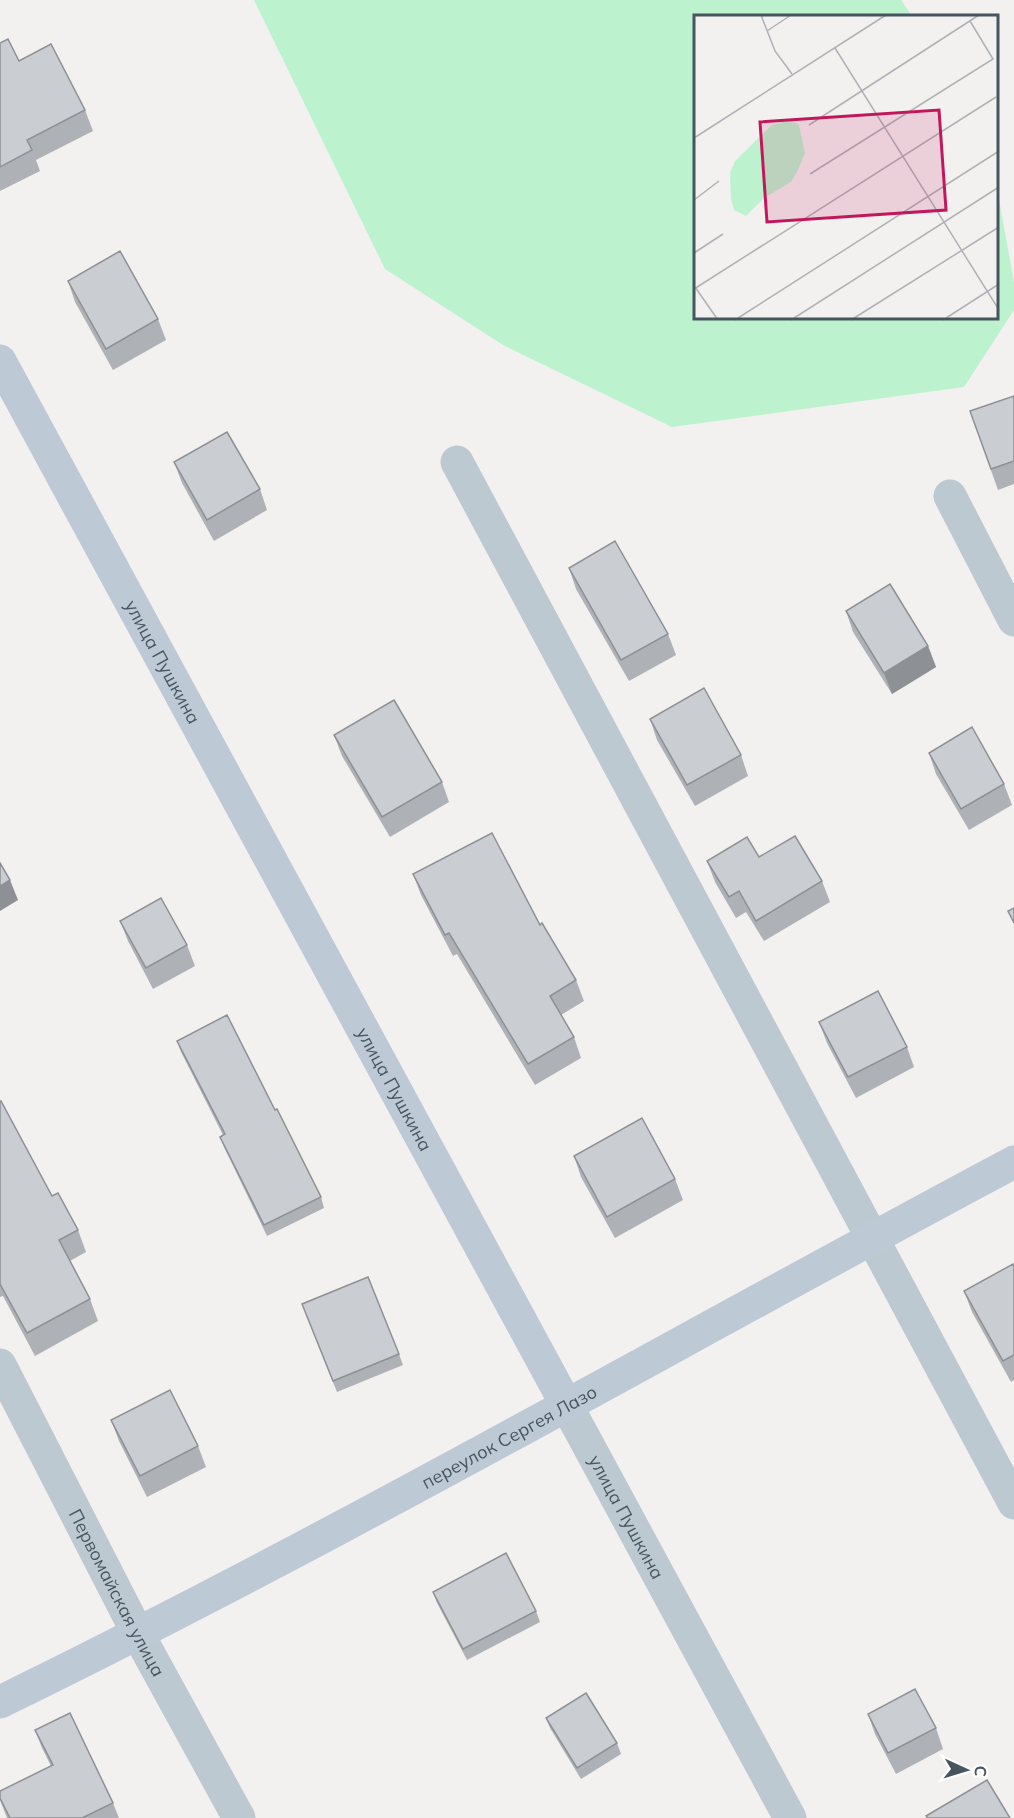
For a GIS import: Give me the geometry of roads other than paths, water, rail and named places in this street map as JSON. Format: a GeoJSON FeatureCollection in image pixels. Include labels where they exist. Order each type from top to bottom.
{"type":"FeatureCollection","features":[{"type":"Feature","properties":{"kind":"street","name":"улица Пушкина"},"geometry":{"type":"LineString","coordinates":[[0,361],[790,1818]]}},
{"type":"Feature","properties":{"kind":"street"},"geometry":{"type":"LineString","coordinates":[[457,462],[1014,1503]]}},
{"type":"Feature","properties":{"kind":"street"},"geometry":{"type":"LineString","coordinates":[[950,496],[1014,620]]}},
{"type":"Feature","properties":{"kind":"street","name":"переулок Сергея Лазо"},"geometry":{"type":"LineString","coordinates":[[0,1702],[138,1634],[567,1406],[1014,1162]]}},
{"type":"Feature","properties":{"kind":"street","name":"Первомайская улица"},"geometry":{"type":"LineString","coordinates":[[0,1365],[138,1634],[239,1818]]}}]}
